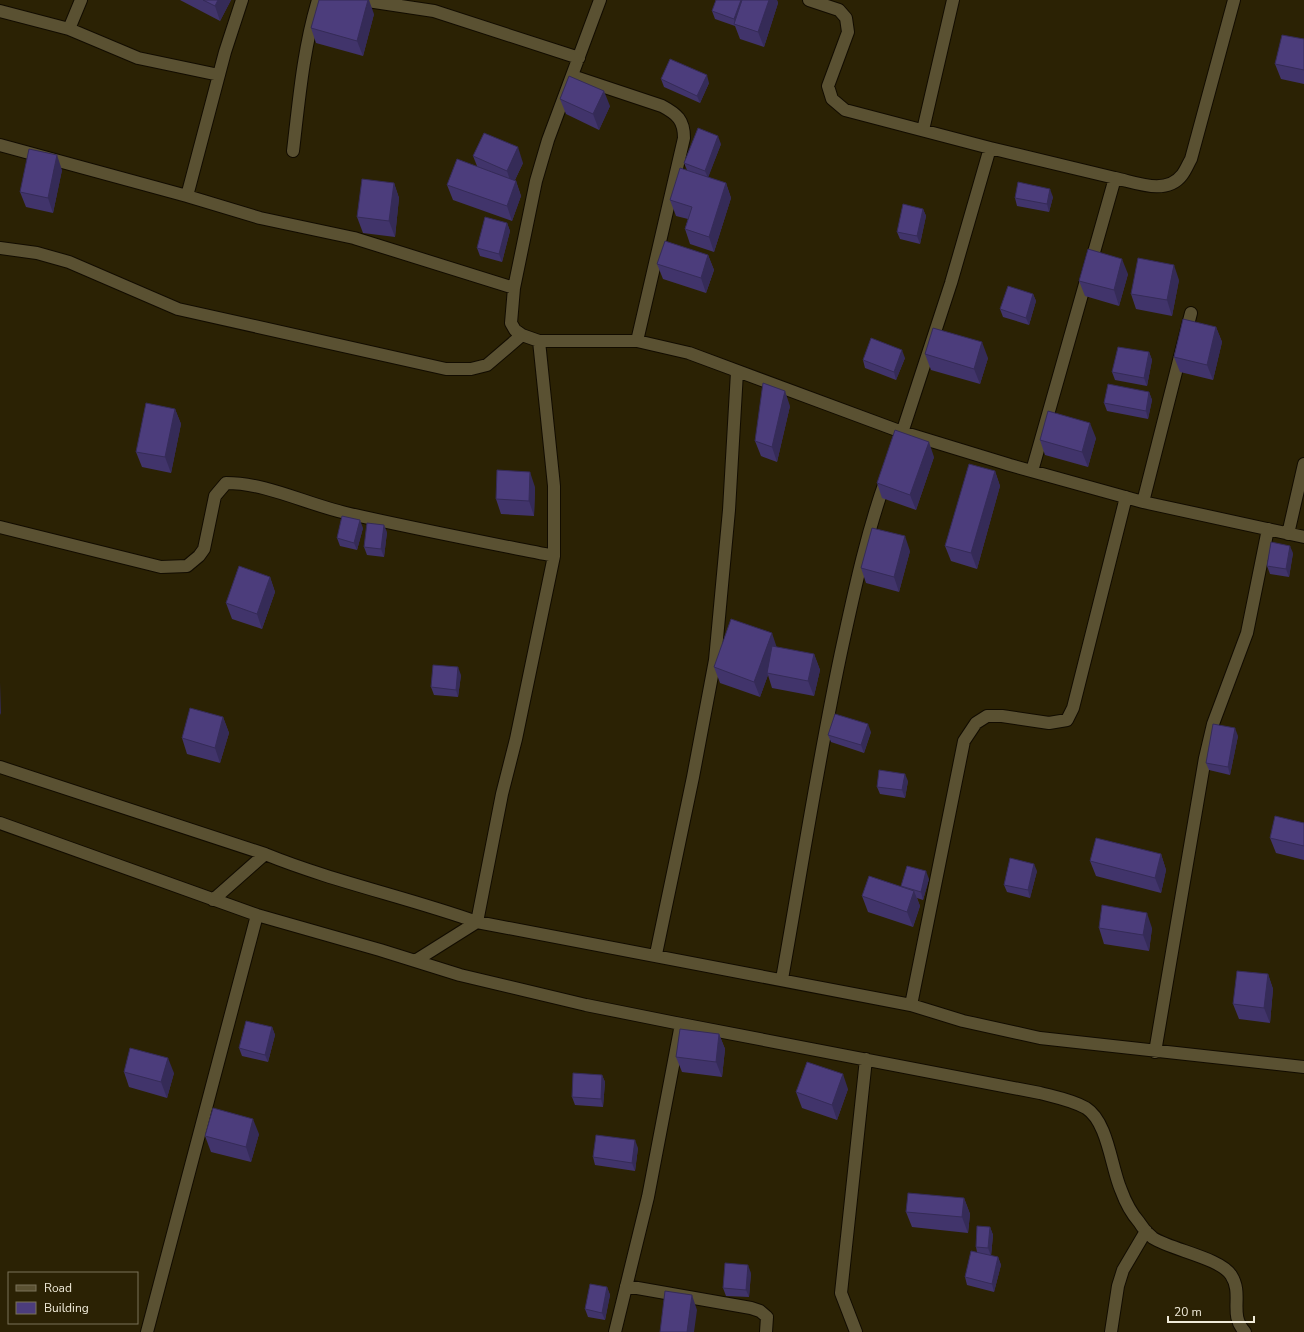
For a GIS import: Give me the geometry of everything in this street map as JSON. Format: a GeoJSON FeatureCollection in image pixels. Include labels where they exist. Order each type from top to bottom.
{"type":"FeatureCollection","features":[{"type":"Feature","properties":{"kind":"street"},"geometry":{"type":"LineString","coordinates":[[69,30],[81,0]]}},
{"type":"Feature","properties":{"kind":"street"},"geometry":{"type":"LineString","coordinates":[[187,196],[219,75],[242,0]]}},
{"type":"Feature","properties":{"kind":"street"},"geometry":{"type":"LineString","coordinates":[[293,151],[302,67],[308,31],[318,0]]}},
{"type":"Feature","properties":{"kind":"street"},"geometry":{"type":"LineString","coordinates":[[361,0],[434,11],[578,58]]}},
{"type":"Feature","properties":{"kind":"street"},"geometry":{"type":"LineString","coordinates":[[600,0],[548,140],[536,181],[514,288],[511,323],[515,330],[522,335],[540,340],[638,341],[689,353],[902,432],[1032,471],[1126,498],[1304,537]]}},
{"type":"Feature","properties":{"kind":"street"},"geometry":{"type":"LineString","coordinates":[[809,0],[821,2],[839,10],[846,18],[848,32],[828,86],[832,99],[845,110],[990,148],[1115,178],[1160,187],[1173,183],[1182,176],[1191,159],[1234,0]]}},
{"type":"Feature","properties":{"kind":"street"},"geometry":{"type":"LineString","coordinates":[[923,130],[953,0]]}},
{"type":"Feature","properties":{"kind":"street"},"geometry":{"type":"LineString","coordinates":[[0,11],[69,30],[138,58],[219,75]]}},
{"type":"Feature","properties":{"kind":"street"},"geometry":{"type":"LineString","coordinates":[[572,76],[662,106],[673,112],[681,120],[684,128],[684,138],[638,341]]}},
{"type":"Feature","properties":{"kind":"street"},"geometry":{"type":"LineString","coordinates":[[0,145],[187,196],[260,218],[354,238],[514,288]]}},
{"type":"Feature","properties":{"kind":"street"},"geometry":{"type":"LineString","coordinates":[[895,453],[953,277],[990,148]]}},
{"type":"Feature","properties":{"kind":"street"},"geometry":{"type":"LineString","coordinates":[[1032,471],[1115,178]]}},
{"type":"Feature","properties":{"kind":"street"},"geometry":{"type":"LineString","coordinates":[[0,248],[37,253],[69,262],[178,310],[446,369],[471,369],[487,365],[522,335]]}},
{"type":"Feature","properties":{"kind":"street"},"geometry":{"type":"LineString","coordinates":[[1143,502],[1191,313]]}},
{"type":"Feature","properties":{"kind":"street"},"geometry":{"type":"LineString","coordinates":[[415,961],[477,922],[502,794],[516,739],[554,556],[554,486],[540,340]]}},
{"type":"Feature","properties":{"kind":"street"},"geometry":{"type":"LineString","coordinates":[[656,954],[693,778],[715,660],[729,510],[737,372]]}},
{"type":"Feature","properties":{"kind":"street"},"geometry":{"type":"LineString","coordinates":[[1288,534],[1304,464]]}},
{"type":"Feature","properties":{"kind":"street"},"geometry":{"type":"LineString","coordinates":[[782,979],[835,679],[856,584],[877,504],[890,468]]}},
{"type":"Feature","properties":{"kind":"street"},"geometry":{"type":"LineString","coordinates":[[0,527],[161,567],[187,566],[199,556],[204,548],[215,496],[226,483],[236,483],[253,485],[344,513],[554,556]]}},
{"type":"Feature","properties":{"kind":"street"},"geometry":{"type":"LineString","coordinates":[[911,1005],[964,741],[976,723],[987,716],[1002,716],[1048,723],[1067,720],[1073,708],[1126,498]]}},
{"type":"Feature","properties":{"kind":"street"},"geometry":{"type":"LineString","coordinates":[[1155,1052],[1205,758],[1214,724],[1247,633],[1268,529]]}},
{"type":"Feature","properties":{"kind":"street"},"geometry":{"type":"LineString","coordinates":[[0,767],[265,854],[301,869],[434,906],[477,922],[656,954],[911,1005],[963,1021],[1040,1038],[1155,1052],[1304,1067]]}},
{"type":"Feature","properties":{"kind":"street"},"geometry":{"type":"LineString","coordinates":[[0,823],[257,915],[321,932],[460,975],[681,1024],[1040,1093],[1066,1100],[1085,1108],[1095,1116],[1103,1132],[1121,1191],[1137,1221],[1146,1231],[1152,1237],[1220,1265],[1231,1275],[1236,1289],[1236,1317],[1240,1327],[1245,1332]]}},
{"type":"Feature","properties":{"kind":"street"},"geometry":{"type":"LineString","coordinates":[[213,900],[265,854]]}},
{"type":"Feature","properties":{"kind":"street"},"geometry":{"type":"LineString","coordinates":[[147,1332],[257,915]]}},
{"type":"Feature","properties":{"kind":"street"},"geometry":{"type":"LineString","coordinates":[[615,1332],[648,1197],[681,1024]]}},
{"type":"Feature","properties":{"kind":"street"},"geometry":{"type":"LineString","coordinates":[[856,1332],[842,1293],[866,1059]]}},
{"type":"Feature","properties":{"kind":"street"},"geometry":{"type":"LineString","coordinates":[[1111,1332],[1118,1286],[1124,1270],[1146,1231]]}},
{"type":"Feature","properties":{"kind":"street"},"geometry":{"type":"LineString","coordinates":[[626,1286],[760,1311],[766,1317],[766,1332]]}},
{"type":"Feature","properties":{"kind":"building"},"geometry":{"type":"Polygon","coordinates":[[[203,0],[218,0],[215,6],[203,0]]]}},
{"type":"Feature","properties":{"kind":"building"},"geometry":{"type":"Polygon","coordinates":[[[319,0],[368,0],[357,41],[311,28],[319,0]]]}},
{"type":"Feature","properties":{"kind":"building"},"geometry":{"type":"Polygon","coordinates":[[[716,0],[741,0],[734,19],[712,11],[716,0]]]}},
{"type":"Feature","properties":{"kind":"building"},"geometry":{"type":"Polygon","coordinates":[[[742,0],[769,0],[758,32],[734,24],[742,0]]]}},
{"type":"Feature","properties":{"kind":"building"},"geometry":{"type":"Polygon","coordinates":[[[1282,35],[1304,39],[1304,70],[1275,64],[1282,35]]]}},
{"type":"Feature","properties":{"kind":"building"},"geometry":{"type":"Polygon","coordinates":[[[670,59],[707,75],[697,96],[661,79],[670,59]]]}},
{"type":"Feature","properties":{"kind":"building"},"geometry":{"type":"Polygon","coordinates":[[[569,76],[604,91],[593,114],[560,99],[569,76]]]}},
{"type":"Feature","properties":{"kind":"building"},"geometry":{"type":"Polygon","coordinates":[[[698,128],[718,136],[705,171],[684,163],[698,128]]]}},
{"type":"Feature","properties":{"kind":"building"},"geometry":{"type":"Polygon","coordinates":[[[484,133],[518,147],[507,171],[473,156],[484,133]]]}},
{"type":"Feature","properties":{"kind":"building"},"geometry":{"type":"Polygon","coordinates":[[[29,149],[57,155],[48,198],[20,192],[29,149]]]}},
{"type":"Feature","properties":{"kind":"building"},"geometry":{"type":"Polygon","coordinates":[[[457,159],[516,181],[507,206],[447,185],[457,159]]]}},
{"type":"Feature","properties":{"kind":"building"},"geometry":{"type":"Polygon","coordinates":[[[680,168],[726,183],[709,237],[685,229],[692,207],[670,200],[680,168]]]}},
{"type":"Feature","properties":{"kind":"building"},"geometry":{"type":"Polygon","coordinates":[[[362,179],[394,183],[389,221],[357,217],[362,179]]]}},
{"type":"Feature","properties":{"kind":"building"},"geometry":{"type":"Polygon","coordinates":[[[1018,182],[1050,189],[1047,204],[1015,198],[1018,182]]]}},
{"type":"Feature","properties":{"kind":"building"},"geometry":{"type":"Polygon","coordinates":[[[903,204],[923,209],[917,236],[897,232],[903,204]]]}},
{"type":"Feature","properties":{"kind":"building"},"geometry":{"type":"Polygon","coordinates":[[[485,217],[507,223],[499,254],[477,248],[485,217]]]}},
{"type":"Feature","properties":{"kind":"building"},"geometry":{"type":"Polygon","coordinates":[[[665,241],[708,255],[701,278],[657,264],[665,241]]]}},
{"type":"Feature","properties":{"kind":"building"},"geometry":{"type":"Polygon","coordinates":[[[1088,249],[1122,259],[1114,290],[1079,281],[1088,249]]]}},
{"type":"Feature","properties":{"kind":"building"},"geometry":{"type":"Polygon","coordinates":[[[1138,258],[1174,265],[1167,300],[1131,294],[1138,258]]]}},
{"type":"Feature","properties":{"kind":"building"},"geometry":{"type":"Polygon","coordinates":[[[1008,286],[1033,294],[1026,318],[1000,309],[1008,286]]]}},
{"type":"Feature","properties":{"kind":"building"},"geometry":{"type":"Polygon","coordinates":[[[1183,319],[1216,327],[1207,365],[1174,357],[1183,319]]]}},
{"type":"Feature","properties":{"kind":"building"},"geometry":{"type":"Polygon","coordinates":[[[933,328],[982,342],[974,369],[925,354],[933,328]]]}},
{"type":"Feature","properties":{"kind":"building"},"geometry":{"type":"Polygon","coordinates":[[[871,338],[902,350],[894,372],[863,360],[871,338]]]}},
{"type":"Feature","properties":{"kind":"building"},"geometry":{"type":"Polygon","coordinates":[[[1118,347],[1149,352],[1144,378],[1112,372],[1118,347]]]}},
{"type":"Feature","properties":{"kind":"building"},"geometry":{"type":"Polygon","coordinates":[[[763,383],[785,391],[772,447],[755,441],[763,383]]]}},
{"type":"Feature","properties":{"kind":"building"},"geometry":{"type":"Polygon","coordinates":[[[1108,384],[1149,392],[1146,411],[1104,403],[1108,384]]]}},
{"type":"Feature","properties":{"kind":"building"},"geometry":{"type":"Polygon","coordinates":[[[146,403],[175,409],[165,457],[136,452],[146,403]]]}},
{"type":"Feature","properties":{"kind":"building"},"geometry":{"type":"Polygon","coordinates":[[[1048,411],[1090,423],[1082,452],[1040,440],[1048,411]]]}},
{"type":"Feature","properties":{"kind":"building"},"geometry":{"type":"Polygon","coordinates":[[[895,430],[929,442],[910,495],[877,483],[895,430]]]}},
{"type":"Feature","properties":{"kind":"building"},"geometry":{"type":"Polygon","coordinates":[[[969,464],[995,471],[971,553],[945,546],[969,464]]]}},
{"type":"Feature","properties":{"kind":"building"},"geometry":{"type":"Polygon","coordinates":[[[497,470],[530,472],[529,501],[496,499],[497,470]]]}},
{"type":"Feature","properties":{"kind":"building"},"geometry":{"type":"Polygon","coordinates":[[[342,516],[360,520],[354,543],[337,538],[342,516]]]}},
{"type":"Feature","properties":{"kind":"building"},"geometry":{"type":"Polygon","coordinates":[[[367,523],[384,525],[381,549],[364,547],[367,523]]]}},
{"type":"Feature","properties":{"kind":"building"},"geometry":{"type":"Polygon","coordinates":[[[872,528],[905,536],[894,577],[861,568],[872,528]]]}},
{"type":"Feature","properties":{"kind":"building"},"geometry":{"type":"Polygon","coordinates":[[[1271,542],[1290,546],[1286,569],[1267,566],[1271,542]]]}},
{"type":"Feature","properties":{"kind":"building"},"geometry":{"type":"Polygon","coordinates":[[[239,566],[270,577],[257,614],[226,603],[239,566]]]}},
{"type":"Feature","properties":{"kind":"building"},"geometry":{"type":"Polygon","coordinates":[[[731,619],[772,633],[754,682],[714,667],[731,619]]]}},
{"type":"Feature","properties":{"kind":"building"},"geometry":{"type":"Polygon","coordinates":[[[772,646],[814,654],[808,681],[767,673],[772,646]]]}},
{"type":"Feature","properties":{"kind":"building"},"geometry":{"type":"Polygon","coordinates":[[[433,665],[458,667],[456,690],[431,687],[433,665]]]}},
{"type":"Feature","properties":{"kind":"building"},"geometry":{"type":"Polygon","coordinates":[[[190,708],[223,717],[215,748],[182,738],[190,708]]]}},
{"type":"Feature","properties":{"kind":"building"},"geometry":{"type":"Polygon","coordinates":[[[835,714],[868,724],[861,745],[828,735],[835,714]]]}},
{"type":"Feature","properties":{"kind":"building"},"geometry":{"type":"Polygon","coordinates":[[[1213,724],[1235,728],[1228,767],[1206,763],[1213,724]]]}},
{"type":"Feature","properties":{"kind":"building"},"geometry":{"type":"Polygon","coordinates":[[[879,770],[905,774],[902,790],[877,787],[879,770]]]}},
{"type":"Feature","properties":{"kind":"building"},"geometry":{"type":"Polygon","coordinates":[[[1275,816],[1304,823],[1304,846],[1270,838],[1275,816]]]}},
{"type":"Feature","properties":{"kind":"building"},"geometry":{"type":"Polygon","coordinates":[[[1096,838],[1161,854],[1155,878],[1090,861],[1096,838]]]}},
{"type":"Feature","properties":{"kind":"building"},"geometry":{"type":"Polygon","coordinates":[[[1010,858],[1034,864],[1028,890],[1004,885],[1010,858]]]}},
{"type":"Feature","properties":{"kind":"building"},"geometry":{"type":"Polygon","coordinates":[[[907,866],[926,871],[921,892],[901,886],[907,866]]]}},
{"type":"Feature","properties":{"kind":"building"},"geometry":{"type":"Polygon","coordinates":[[[869,876],[914,891],[907,912],[862,896],[869,876]]]}},
{"type":"Feature","properties":{"kind":"building"},"geometry":{"type":"Polygon","coordinates":[[[1102,905],[1147,913],[1143,935],[1099,928],[1102,905]]]}},
{"type":"Feature","properties":{"kind":"building"},"geometry":{"type":"Polygon","coordinates":[[[1237,971],[1268,974],[1264,1008],[1233,1004],[1237,971]]]}},
{"type":"Feature","properties":{"kind":"building"},"geometry":{"type":"Polygon","coordinates":[[[246,1021],[272,1027],[265,1055],[239,1048],[246,1021]]]}},
{"type":"Feature","properties":{"kind":"building"},"geometry":{"type":"Polygon","coordinates":[[[680,1029],[719,1034],[716,1062],[676,1057],[680,1029]]]}},
{"type":"Feature","properties":{"kind":"building"},"geometry":{"type":"Polygon","coordinates":[[[130,1048],[168,1058],[161,1082],[124,1072],[130,1048]]]}},
{"type":"Feature","properties":{"kind":"building"},"geometry":{"type":"Polygon","coordinates":[[[807,1062],[843,1074],[832,1105],[796,1092],[807,1062]]]}},
{"type":"Feature","properties":{"kind":"building"},"geometry":{"type":"Polygon","coordinates":[[[573,1073],[602,1075],[601,1099],[572,1097],[573,1073]]]}},
{"type":"Feature","properties":{"kind":"building"},"geometry":{"type":"Polygon","coordinates":[[[213,1108],[253,1119],[246,1147],[205,1136],[213,1108]]]}},
{"type":"Feature","properties":{"kind":"building"},"geometry":{"type":"Polygon","coordinates":[[[596,1135],[635,1140],[632,1163],[593,1157],[596,1135]]]}},
{"type":"Feature","properties":{"kind":"building"},"geometry":{"type":"Polygon","coordinates":[[[908,1193],[964,1198],[962,1217],[906,1212],[908,1193]]]}},
{"type":"Feature","properties":{"kind":"building"},"geometry":{"type":"Polygon","coordinates":[[[977,1226],[990,1227],[988,1248],[976,1247],[977,1226]]]}},
{"type":"Feature","properties":{"kind":"building"},"geometry":{"type":"Polygon","coordinates":[[[971,1251],[998,1257],[992,1284],[965,1277],[971,1251]]]}},
{"type":"Feature","properties":{"kind":"building"},"geometry":{"type":"Polygon","coordinates":[[[725,1263],[748,1265],[746,1290],[723,1288],[725,1263]]]}},
{"type":"Feature","properties":{"kind":"building"},"geometry":{"type":"Polygon","coordinates":[[[590,1284],[607,1287],[602,1313],[585,1309],[590,1284]]]}},
{"type":"Feature","properties":{"kind":"building"},"geometry":{"type":"Polygon","coordinates":[[[665,1291],[692,1295],[687,1332],[660,1332],[665,1291]]]}}]}
